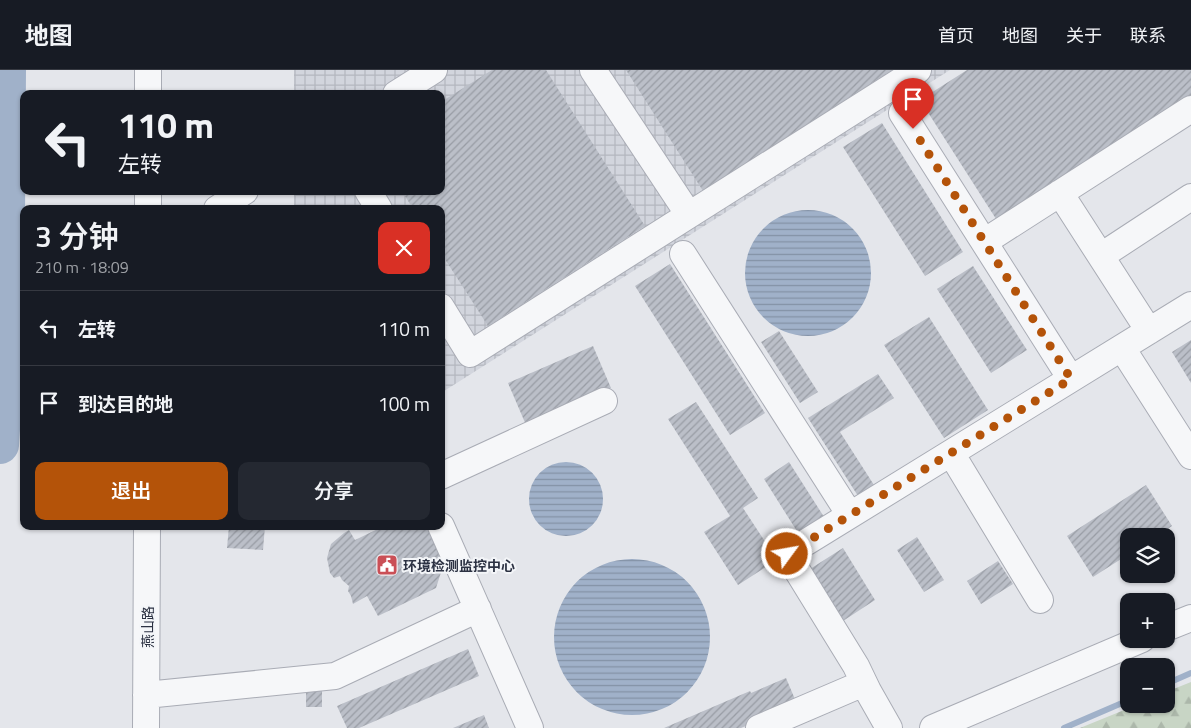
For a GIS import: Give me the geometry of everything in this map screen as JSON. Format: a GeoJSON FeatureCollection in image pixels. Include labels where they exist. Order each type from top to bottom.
{"type":"FeatureCollection","features":[{"type":"Feature","properties":{"kind":"street"},"geometry":{"type":"LineString","coordinates":[[148,70],[148,90]]}},
{"type":"Feature","properties":{"kind":"street"},"geometry":{"type":"LineString","coordinates":[[402,90],[434,70]]}},
{"type":"Feature","properties":{"kind":"street"},"geometry":{"type":"LineString","coordinates":[[593,70],[689,215]]}},
{"type":"Feature","properties":{"kind":"street"},"geometry":{"type":"LineString","coordinates":[[445,314],[470,354],[918,70]]}},
{"type":"Feature","properties":{"kind":"street"},"geometry":{"type":"LineString","coordinates":[[984,242],[1191,109]]}},
{"type":"Feature","properties":{"kind":"street"},"geometry":{"type":"LineString","coordinates":[[902,113],[1071,379]]}},
{"type":"Feature","properties":{"kind":"street"},"geometry":{"type":"LineString","coordinates":[[1060,193],[1149,331]]}},
{"type":"Feature","properties":{"kind":"street"},"geometry":{"type":"LineString","coordinates":[[223,205],[239,195]]}},
{"type":"Feature","properties":{"kind":"street"},"geometry":{"type":"LineString","coordinates":[[1101,256],[1191,197]]}},
{"type":"Feature","properties":{"kind":"street"},"geometry":{"type":"LineString","coordinates":[[683,254],[850,516]]}},
{"type":"Feature","properties":{"kind":"street"},"geometry":{"type":"LineString","coordinates":[[889,728],[856,666],[787,554],[1191,305]]}},
{"type":"Feature","properties":{"kind":"street"},"geometry":{"type":"LineString","coordinates":[[1122,348],[1191,456]]}},
{"type":"Feature","properties":{"kind":"street"},"geometry":{"type":"LineString","coordinates":[[445,474],[604,401]]}},
{"type":"Feature","properties":{"kind":"street"},"geometry":{"type":"LineString","coordinates":[[951,453],[1040,600]]}},
{"type":"Feature","properties":{"kind":"street","name":"燕山路"},"geometry":{"type":"LineString","coordinates":[[146,728],[147,530]]}},
{"type":"Feature","properties":{"kind":"street"},"geometry":{"type":"LineString","coordinates":[[443,530],[530,728]]}},
{"type":"Feature","properties":{"kind":"street"},"geometry":{"type":"LineString","coordinates":[[146,695],[335,676],[478,609]]}},
{"type":"Feature","properties":{"kind":"street"},"geometry":{"type":"LineString","coordinates":[[1175,624],[1191,618]]}},
{"type":"Feature","properties":{"kind":"street"},"geometry":{"type":"LineString","coordinates":[[933,728],[1121,648]]}},
{"type":"Feature","properties":{"kind":"street"},"geometry":{"type":"LineString","coordinates":[[759,728],[864,683]]}},
{"type":"Feature","properties":{"kind":"shaded area"},"geometry":{"type":"Polygon","coordinates":[[[294,70],[950,70],[445,390],[445,205],[294,205],[294,195],[445,195],[445,90],[294,90],[294,70]]]}},
{"type":"Feature","properties":{"kind":"green space"},"geometry":{"type":"Polygon","coordinates":[[[1191,682],[1191,728],[1080,728],[1120,712],[1175,713],[1175,688],[1191,682]]]}},
{"type":"Feature","properties":{"kind":"water"},"geometry":{"type":"Polygon","coordinates":[[[808,210],[832,215],[853,228],[866,249],[871,273],[866,297],[853,318],[832,331],[808,336],[784,331],[763,318],[750,297],[745,273],[750,249],[763,228],[784,215],[808,210]]]}},
{"type":"Feature","properties":{"kind":"water"},"geometry":{"type":"Polygon","coordinates":[[[559,462],[573,462],[587,468],[597,478],[603,492],[601,513],[587,530],[573,536],[559,536],[545,530],[535,520],[529,506],[529,492],[535,478],[545,468],[559,462]]]}},
{"type":"Feature","properties":{"kind":"water"},"geometry":{"type":"Polygon","coordinates":[[[624,559],[640,559],[655,562],[669,568],[692,587],[701,600],[707,614],[710,637],[709,652],[701,674],[682,697],[669,706],[655,712],[640,715],[624,715],[609,712],[595,706],[572,687],[563,674],[557,660],[554,645],[554,629],[557,614],[563,600],[582,577],[595,568],[609,562],[624,559]]]}},
{"type":"Feature","properties":{"kind":"building"},"geometry":{"type":"Polygon","coordinates":[[[492,70],[546,70],[645,226],[488,326],[445,259],[445,205],[411,205],[404,195],[445,195],[445,99],[492,70]]]}},
{"type":"Feature","properties":{"kind":"building"},"geometry":{"type":"Polygon","coordinates":[[[626,70],[892,70],[703,191],[626,70]]]}},
{"type":"Feature","properties":{"kind":"building"},"geometry":{"type":"Polygon","coordinates":[[[967,70],[1191,70],[1191,99],[998,222],[920,100],[967,70]]]}},
{"type":"Feature","properties":{"kind":"building"},"geometry":{"type":"Polygon","coordinates":[[[882,123],[963,252],[925,276],[843,147],[882,123]]]}},
{"type":"Feature","properties":{"kind":"building"},"geometry":{"type":"Polygon","coordinates":[[[670,264],[765,413],[730,435],[635,286],[670,264]]]}},
{"type":"Feature","properties":{"kind":"building"},"geometry":{"type":"Polygon","coordinates":[[[973,266],[1027,350],[991,373],[937,289],[973,266]]]}},
{"type":"Feature","properties":{"kind":"building"},"geometry":{"type":"Polygon","coordinates":[[[929,317],[988,410],[944,438],[884,345],[929,317]]]}},
{"type":"Feature","properties":{"kind":"building"},"geometry":{"type":"Polygon","coordinates":[[[779,331],[818,392],[800,403],[761,342],[779,331]]]}},
{"type":"Feature","properties":{"kind":"building"},"geometry":{"type":"Polygon","coordinates":[[[1191,340],[1191,383],[1172,352],[1191,340]]]}},
{"type":"Feature","properties":{"kind":"building"},"geometry":{"type":"Polygon","coordinates":[[[593,346],[611,388],[526,425],[508,383],[593,346]]]}},
{"type":"Feature","properties":{"kind":"building"},"geometry":{"type":"Polygon","coordinates":[[[878,374],[894,398],[840,432],[874,485],[858,496],[808,418],[878,374]]]}},
{"type":"Feature","properties":{"kind":"building"},"geometry":{"type":"Polygon","coordinates":[[[696,402],[758,498],[743,508],[777,560],[738,585],[704,532],[730,516],[668,419],[696,402]]]}},
{"type":"Feature","properties":{"kind":"building"},"geometry":{"type":"Polygon","coordinates":[[[789,462],[826,520],[800,536],[764,479],[789,462]]]}},
{"type":"Feature","properties":{"kind":"building"},"geometry":{"type":"Polygon","coordinates":[[[1146,485],[1172,526],[1169,528],[1120,528],[1120,560],[1093,577],[1067,536],[1146,485]]]}},
{"type":"Feature","properties":{"kind":"building"},"geometry":{"type":"Polygon","coordinates":[[[229,530],[265,530],[263,550],[227,548],[229,530]]]}},
{"type":"Feature","properties":{"kind":"building"},"geometry":{"type":"Polygon","coordinates":[[[349,530],[355,540],[376,530],[430,530],[436,535],[444,563],[436,588],[378,616],[367,596],[353,604],[348,591],[349,586],[340,576],[334,578],[330,573],[327,558],[331,544],[344,533],[349,530]]]}},
{"type":"Feature","properties":{"kind":"building"},"geometry":{"type":"Polygon","coordinates":[[[917,537],[944,580],[924,592],[897,550],[917,537]]]}},
{"type":"Feature","properties":{"kind":"building"},"geometry":{"type":"Polygon","coordinates":[[[843,548],[875,600],[843,621],[810,569],[843,548]]]}},
{"type":"Feature","properties":{"kind":"building"},"geometry":{"type":"Polygon","coordinates":[[[998,561],[1013,584],[981,604],[967,581],[998,561]]]}},
{"type":"Feature","properties":{"kind":"building"},"geometry":{"type":"Polygon","coordinates":[[[468,649],[479,676],[359,728],[347,728],[337,706],[468,649]]]}},
{"type":"Feature","properties":{"kind":"building"},"geometry":{"type":"Polygon","coordinates":[[[786,678],[797,704],[741,728],[664,728],[750,691],[751,693],[786,678]]]}},
{"type":"Feature","properties":{"kind":"building"},"geometry":{"type":"Polygon","coordinates":[[[306,689],[322,689],[322,707],[306,707],[306,689]]]}},
{"type":"Feature","properties":{"kind":"building"},"geometry":{"type":"Polygon","coordinates":[[[484,715],[489,728],[453,728],[484,715]]]}},
{"type":"Feature","properties":{"kind":"waterway"},"geometry":{"type":"LineString","coordinates":[[0,445],[5,366],[7,70]]}},
{"type":"Feature","properties":{"kind":"waterway"},"geometry":{"type":"LineString","coordinates":[[1175,680],[1191,673]]}},
{"type":"Feature","properties":{"kind":"waterway"},"geometry":{"type":"LineString","coordinates":[[1064,728],[1120,704]]}},
{"type":"Feature","properties":{"kind":"place","name":"环境检测监控中心"},"geometry":{"type":"Point","coordinates":[387,565]}},
{"type":"Feature","properties":{"kind":"route"},"geometry":{"type":"LineString","coordinates":[[787,554],[1071,379],[913,129]]}}]}
